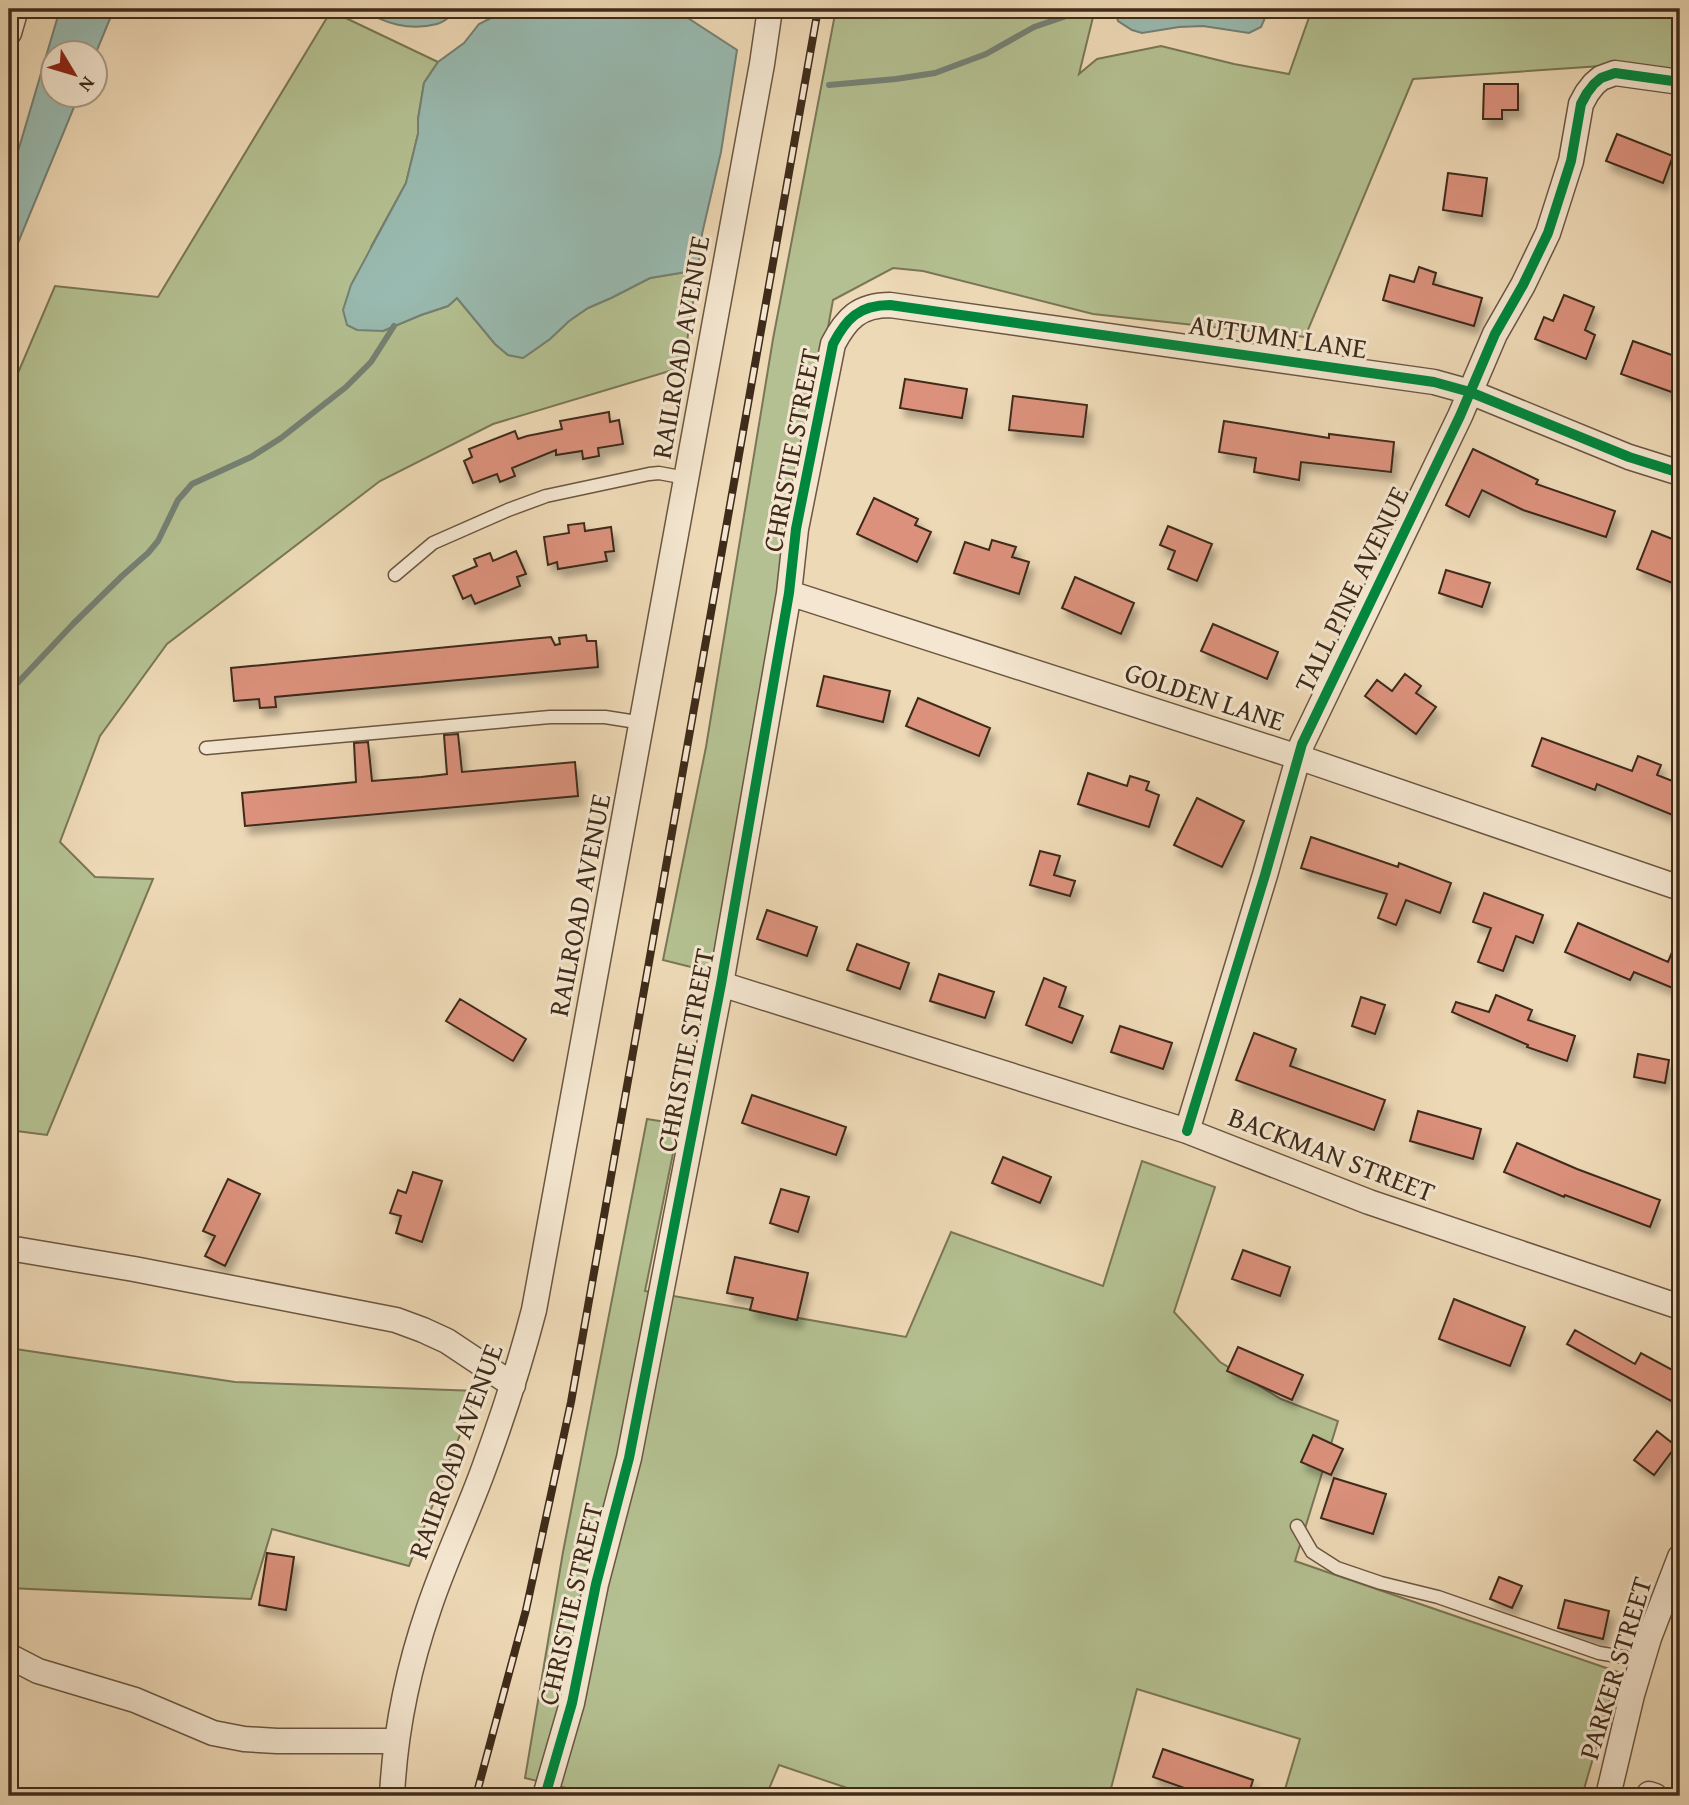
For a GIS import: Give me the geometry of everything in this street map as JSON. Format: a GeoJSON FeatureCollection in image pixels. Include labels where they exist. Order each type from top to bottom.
{"type":"FeatureCollection","features":[{"type":"Feature","properties":{"kind":"street"},"geometry":{"type":"LineString","coordinates":[[9,33],[16,9]]}},
{"type":"Feature","properties":{"kind":"street","name":"RAILROAD AVENUE"},"geometry":{"type":"LineString","coordinates":[[392,1796],[396,1741],[404,1698],[429,1609],[483,1470],[513,1385],[531,1321],[643,723],[770,9]]}},
{"type":"Feature","properties":{"kind":"street","name":"TALL PINE AVENUE"},"geometry":{"type":"LineString","coordinates":[[1187,1131],[1307,733],[1470,392],[1495,334],[1548,233],[1566,179],[1581,104],[1594,84],[1615,73],[1680,82]]}},
{"type":"Feature","properties":{"kind":"street","name":"AUTUMN LANE"},"geometry":{"type":"LineString","coordinates":[[856,313],[890,305],[1434,382],[1470,392],[1629,457],[1680,473]]}},
{"type":"Feature","properties":{"kind":"street","name":"CHRISTIE STREET"},"geometry":{"type":"LineString","coordinates":[[545,1796],[572,1703],[596,1584],[629,1458],[721,984],[789,593],[796,529],[833,344],[846,322],[856,313]]}},
{"type":"Feature","properties":{"kind":"street","name":"GOLDEN LANE"},"geometry":{"type":"LineString","coordinates":[[789,593],[1298,757],[1680,888]]}},
{"type":"Feature","properties":{"kind":"street","name":"BACKMAN STREET"},"geometry":{"type":"LineString","coordinates":[[721,984],[1187,1131],[1369,1202],[1680,1307]]}},
{"type":"Feature","properties":{"kind":"street"},"geometry":{"type":"LineString","coordinates":[[9,1248],[134,1269],[396,1320],[447,1341],[513,1385]]}},
{"type":"Feature","properties":{"kind":"street","name":"PARKER STREET"},"geometry":{"type":"LineString","coordinates":[[1608,1796],[1642,1660],[1680,1557]]}},
{"type":"Feature","properties":{"kind":"street"},"geometry":{"type":"LineString","coordinates":[[9,1656],[38,1671],[155,1707],[213,1733],[244,1739],[277,1741],[396,1741]]}},
{"type":"Feature","properties":{"kind":"lane"},"geometry":{"type":"LineString","coordinates":[[394,575],[433,543],[546,496],[649,474],[686,478]]}},
{"type":"Feature","properties":{"kind":"lane"},"geometry":{"type":"LineString","coordinates":[[206,748],[550,717],[605,718],[643,723]]}},
{"type":"Feature","properties":{"kind":"lane"},"geometry":{"type":"LineString","coordinates":[[1297,1526],[1312,1552],[1337,1568],[1381,1583],[1438,1597],[1599,1653],[1642,1660]]}},
{"type":"Feature","properties":{"kind":"green space"},"geometry":{"type":"Polygon","coordinates":[[[836,9],[1095,9],[1079,74],[1097,59],[1161,46],[1289,74],[1312,9],[1680,9],[1680,78],[1616,65],[1413,79],[1305,337],[1093,314],[923,271],[893,268],[833,300],[711,972],[663,960],[706,747],[773,339],[836,9]]]}},
{"type":"Feature","properties":{"kind":"green space"},"geometry":{"type":"Polygon","coordinates":[[[331,11],[438,62],[424,83],[418,134],[406,183],[371,247],[383,331],[448,306],[457,298],[495,344],[508,355],[523,358],[588,308],[650,278],[698,270],[683,367],[493,424],[380,481],[167,644],[100,736],[60,842],[95,877],[153,879],[47,1135],[9,1130],[9,394],[55,286],[158,297],[331,11]]]}},
{"type":"Feature","properties":{"kind":"green space"},"geometry":{"type":"Polygon","coordinates":[[[647,1119],[679,1124],[645,1291],[906,1337],[951,1232],[1103,1286],[1142,1161],[1215,1187],[1174,1312],[1220,1362],[1281,1399],[1338,1421],[1295,1561],[1618,1672],[1582,1796],[1283,1796],[1300,1739],[1137,1689],[1109,1796],[871,1796],[779,1765],[766,1796],[599,1796],[525,1778],[563,1552],[647,1119]]]}},
{"type":"Feature","properties":{"kind":"green space"},"geometry":{"type":"Polygon","coordinates":[[[9,1348],[235,1382],[477,1391],[409,1566],[272,1529],[251,1599],[9,1588],[9,1348]]]}},
{"type":"Feature","properties":{"kind":"water"},"geometry":{"type":"Polygon","coordinates":[[[60,9],[114,9],[102,38],[51,38],[60,9]]]}},
{"type":"Feature","properties":{"kind":"water"},"geometry":{"type":"Polygon","coordinates":[[[363,9],[460,9],[440,23],[417,27],[380,19],[363,9]]]}},
{"type":"Feature","properties":{"kind":"water"},"geometry":{"type":"Polygon","coordinates":[[[502,9],[674,9],[737,50],[721,152],[702,234],[698,270],[650,278],[588,308],[523,358],[508,355],[495,344],[457,298],[448,306],[383,331],[357,330],[347,325],[343,310],[351,285],[406,183],[418,134],[424,83],[438,62],[464,43],[479,24],[497,15],[502,9]]]}},
{"type":"Feature","properties":{"kind":"water"},"geometry":{"type":"Polygon","coordinates":[[[1115,9],[1269,9],[1261,27],[1249,33],[1203,26],[1142,33],[1118,21],[1115,9]]]}},
{"type":"Feature","properties":{"kind":"water"},"geometry":{"type":"Polygon","coordinates":[[[38,84],[38,108],[74,108],[9,261],[9,182],[38,84]]]}},
{"type":"Feature","properties":{"kind":"building"},"geometry":{"type":"Polygon","coordinates":[[[1484,84],[1518,84],[1518,110],[1502,110],[1502,119],[1483,119],[1484,84]]]}},
{"type":"Feature","properties":{"kind":"building"},"geometry":{"type":"Polygon","coordinates":[[[1617,134],[1673,156],[1663,183],[1606,161],[1617,134]]]}},
{"type":"Feature","properties":{"kind":"building"},"geometry":{"type":"Polygon","coordinates":[[[1448,173],[1487,178],[1482,216],[1443,210],[1448,173]]]}},
{"type":"Feature","properties":{"kind":"building"},"geometry":{"type":"Polygon","coordinates":[[[1419,267],[1436,273],[1433,284],[1482,298],[1474,326],[1383,300],[1390,275],[1414,282],[1419,267]]]}},
{"type":"Feature","properties":{"kind":"building"},"geometry":{"type":"Polygon","coordinates":[[[1564,295],[1594,307],[1585,330],[1595,335],[1586,359],[1535,339],[1544,317],[1553,321],[1564,295]]]}},
{"type":"Feature","properties":{"kind":"building"},"geometry":{"type":"Polygon","coordinates":[[[1633,341],[1680,358],[1680,395],[1621,374],[1633,341]]]}},
{"type":"Feature","properties":{"kind":"building"},"geometry":{"type":"Polygon","coordinates":[[[905,379],[967,389],[962,418],[900,408],[905,379]]]}},
{"type":"Feature","properties":{"kind":"building"},"geometry":{"type":"Polygon","coordinates":[[[1013,396],[1087,405],[1083,437],[1009,430],[1013,396]]]}},
{"type":"Feature","properties":{"kind":"building"},"geometry":{"type":"Polygon","coordinates":[[[609,412],[610,422],[619,420],[623,444],[598,448],[599,456],[583,459],[582,451],[556,455],[556,450],[512,468],[515,476],[500,482],[497,474],[473,483],[464,461],[472,457],[469,449],[515,431],[518,439],[562,429],[560,421],[609,412]]]}},
{"type":"Feature","properties":{"kind":"building"},"geometry":{"type":"Polygon","coordinates":[[[1224,421],[1329,438],[1329,434],[1394,442],[1391,472],[1301,462],[1299,480],[1254,472],[1256,458],[1219,452],[1224,421]]]}},
{"type":"Feature","properties":{"kind":"building"},"geometry":{"type":"Polygon","coordinates":[[[1473,449],[1538,480],[1536,484],[1615,511],[1606,537],[1523,510],[1482,490],[1469,517],[1446,505],[1473,449]]]}},
{"type":"Feature","properties":{"kind":"building"},"geometry":{"type":"Polygon","coordinates":[[[874,498],[918,519],[915,525],[931,532],[917,562],[857,534],[874,498]]]}},
{"type":"Feature","properties":{"kind":"building"},"geometry":{"type":"Polygon","coordinates":[[[584,523],[585,531],[611,527],[614,551],[605,552],[607,561],[558,569],[557,562],[548,565],[544,537],[569,533],[568,525],[584,523]]]}},
{"type":"Feature","properties":{"kind":"building"},"geometry":{"type":"Polygon","coordinates":[[[1168,526],[1212,544],[1197,581],[1168,569],[1175,551],[1160,545],[1168,526]]]}},
{"type":"Feature","properties":{"kind":"building"},"geometry":{"type":"Polygon","coordinates":[[[1652,531],[1680,542],[1680,586],[1637,569],[1652,531]]]}},
{"type":"Feature","properties":{"kind":"building"},"geometry":{"type":"Polygon","coordinates":[[[992,540],[1016,547],[1012,557],[1029,562],[1019,594],[954,573],[965,542],[989,550],[992,540]]]}},
{"type":"Feature","properties":{"kind":"building"},"geometry":{"type":"Polygon","coordinates":[[[516,551],[526,574],[517,577],[520,586],[475,604],[471,595],[463,599],[453,576],[477,566],[474,559],[490,553],[493,561],[516,551]]]}},
{"type":"Feature","properties":{"kind":"building"},"geometry":{"type":"Polygon","coordinates":[[[1446,570],[1490,583],[1482,607],[1439,593],[1446,570]]]}},
{"type":"Feature","properties":{"kind":"building"},"geometry":{"type":"Polygon","coordinates":[[[1075,577],[1134,603],[1121,634],[1062,608],[1075,577]]]}},
{"type":"Feature","properties":{"kind":"building"},"geometry":{"type":"Polygon","coordinates":[[[1213,624],[1278,652],[1267,679],[1201,651],[1213,624]]]}},
{"type":"Feature","properties":{"kind":"building"},"geometry":{"type":"Polygon","coordinates":[[[586,635],[587,641],[596,641],[598,667],[275,697],[276,707],[260,708],[259,699],[234,701],[231,668],[551,637],[555,645],[560,644],[559,638],[586,635]]]}},
{"type":"Feature","properties":{"kind":"building"},"geometry":{"type":"Polygon","coordinates":[[[1405,674],[1421,686],[1416,693],[1436,707],[1416,734],[1365,696],[1377,680],[1392,691],[1405,674]]]}},
{"type":"Feature","properties":{"kind":"building"},"geometry":{"type":"Polygon","coordinates":[[[824,676],[890,691],[883,722],[817,706],[824,676]]]}},
{"type":"Feature","properties":{"kind":"building"},"geometry":{"type":"Polygon","coordinates":[[[918,698],[990,728],[979,756],[906,726],[918,698]]]}},
{"type":"Feature","properties":{"kind":"building"},"geometry":{"type":"Polygon","coordinates":[[[458,734],[462,772],[575,762],[578,796],[245,826],[242,793],[356,782],[354,743],[368,742],[372,781],[421,777],[447,774],[444,735],[458,734]]]}},
{"type":"Feature","properties":{"kind":"building"},"geometry":{"type":"Polygon","coordinates":[[[1542,738],[1632,771],[1638,756],[1661,765],[1657,775],[1680,784],[1680,818],[1597,784],[1595,790],[1532,766],[1542,738]]]}},
{"type":"Feature","properties":{"kind":"building"},"geometry":{"type":"Polygon","coordinates":[[[1088,773],[1127,786],[1130,776],[1149,782],[1146,790],[1159,795],[1149,827],[1078,804],[1088,773]]]}},
{"type":"Feature","properties":{"kind":"building"},"geometry":{"type":"Polygon","coordinates":[[[1197,798],[1244,821],[1222,867],[1174,845],[1197,798]]]}},
{"type":"Feature","properties":{"kind":"building"},"geometry":{"type":"Polygon","coordinates":[[[1311,837],[1398,867],[1399,863],[1451,883],[1440,913],[1406,900],[1396,925],[1378,918],[1387,894],[1301,868],[1311,837]]]}},
{"type":"Feature","properties":{"kind":"building"},"geometry":{"type":"Polygon","coordinates":[[[1040,851],[1060,856],[1054,875],[1075,881],[1070,896],[1030,885],[1040,851]]]}},
{"type":"Feature","properties":{"kind":"building"},"geometry":{"type":"Polygon","coordinates":[[[1484,893],[1543,915],[1533,943],[1516,936],[1503,971],[1478,962],[1491,928],[1473,922],[1484,893]]]}},
{"type":"Feature","properties":{"kind":"building"},"geometry":{"type":"Polygon","coordinates":[[[767,910],[817,927],[807,956],[757,939],[767,910]]]}},
{"type":"Feature","properties":{"kind":"building"},"geometry":{"type":"Polygon","coordinates":[[[1578,923],[1668,962],[1680,933],[1680,991],[1634,972],[1630,980],[1565,952],[1578,923]]]}},
{"type":"Feature","properties":{"kind":"building"},"geometry":{"type":"Polygon","coordinates":[[[857,944],[909,963],[900,989],[847,970],[857,944]]]}},
{"type":"Feature","properties":{"kind":"building"},"geometry":{"type":"Polygon","coordinates":[[[939,974],[994,992],[985,1018],[930,1001],[939,974]]]}},
{"type":"Feature","properties":{"kind":"building"},"geometry":{"type":"Polygon","coordinates":[[[1044,978],[1066,987],[1059,1007],[1083,1016],[1072,1043],[1026,1025],[1044,978]]]}},
{"type":"Feature","properties":{"kind":"building"},"geometry":{"type":"Polygon","coordinates":[[[1496,995],[1532,1010],[1528,1020],[1575,1036],[1567,1061],[1527,1047],[1528,1045],[1452,1012],[1456,1002],[1489,1012],[1496,995]]]}},
{"type":"Feature","properties":{"kind":"building"},"geometry":{"type":"Polygon","coordinates":[[[1361,997],[1385,1005],[1375,1034],[1352,1026],[1361,997]]]}},
{"type":"Feature","properties":{"kind":"building"},"geometry":{"type":"Polygon","coordinates":[[[460,999],[526,1039],[513,1061],[446,1021],[460,999]]]}},
{"type":"Feature","properties":{"kind":"building"},"geometry":{"type":"Polygon","coordinates":[[[1120,1026],[1172,1043],[1163,1069],[1111,1052],[1120,1026]]]}},
{"type":"Feature","properties":{"kind":"building"},"geometry":{"type":"Polygon","coordinates":[[[1254,1033],[1296,1049],[1290,1066],[1385,1100],[1374,1130],[1236,1080],[1254,1033]]]}},
{"type":"Feature","properties":{"kind":"building"},"geometry":{"type":"Polygon","coordinates":[[[1638,1054],[1669,1060],[1665,1083],[1634,1077],[1638,1054]]]}},
{"type":"Feature","properties":{"kind":"building"},"geometry":{"type":"Polygon","coordinates":[[[752,1095],[846,1127],[836,1155],[742,1123],[752,1095]]]}},
{"type":"Feature","properties":{"kind":"building"},"geometry":{"type":"Polygon","coordinates":[[[1418,1111],[1481,1129],[1473,1159],[1410,1141],[1418,1111]]]}},
{"type":"Feature","properties":{"kind":"building"},"geometry":{"type":"Polygon","coordinates":[[[1517,1143],[1660,1200],[1650,1227],[1565,1195],[1564,1197],[1504,1172],[1517,1143]]]}},
{"type":"Feature","properties":{"kind":"building"},"geometry":{"type":"Polygon","coordinates":[[[1003,1157],[1051,1177],[1040,1203],[992,1183],[1003,1157]]]}},
{"type":"Feature","properties":{"kind":"building"},"geometry":{"type":"Polygon","coordinates":[[[413,1172],[442,1181],[422,1242],[396,1233],[401,1216],[390,1213],[398,1190],[406,1193],[413,1172]]]}},
{"type":"Feature","properties":{"kind":"building"},"geometry":{"type":"Polygon","coordinates":[[[228,1179],[260,1194],[225,1266],[205,1256],[215,1236],[203,1231],[228,1179]]]}},
{"type":"Feature","properties":{"kind":"building"},"geometry":{"type":"Polygon","coordinates":[[[781,1189],[809,1197],[798,1232],[770,1223],[781,1189]]]}},
{"type":"Feature","properties":{"kind":"building"},"geometry":{"type":"Polygon","coordinates":[[[1243,1250],[1290,1267],[1280,1296],[1232,1279],[1243,1250]]]}},
{"type":"Feature","properties":{"kind":"building"},"geometry":{"type":"Polygon","coordinates":[[[735,1257],[808,1273],[797,1320],[750,1310],[753,1298],[727,1293],[735,1257]]]}},
{"type":"Feature","properties":{"kind":"building"},"geometry":{"type":"Polygon","coordinates":[[[1454,1299],[1525,1327],[1510,1366],[1439,1339],[1454,1299]]]}},
{"type":"Feature","properties":{"kind":"building"},"geometry":{"type":"Polygon","coordinates":[[[1575,1330],[1635,1364],[1641,1353],[1680,1374],[1680,1384],[1671,1401],[1567,1344],[1575,1330]]]}},
{"type":"Feature","properties":{"kind":"building"},"geometry":{"type":"Polygon","coordinates":[[[1238,1347],[1303,1375],[1292,1400],[1227,1371],[1238,1347]]]}},
{"type":"Feature","properties":{"kind":"building"},"geometry":{"type":"Polygon","coordinates":[[[1657,1431],[1676,1446],[1654,1475],[1634,1460],[1657,1431]]]}},
{"type":"Feature","properties":{"kind":"building"},"geometry":{"type":"Polygon","coordinates":[[[1313,1435],[1343,1449],[1331,1475],[1301,1462],[1313,1435]]]}},
{"type":"Feature","properties":{"kind":"building"},"geometry":{"type":"Polygon","coordinates":[[[1334,1478],[1386,1494],[1373,1534],[1321,1518],[1334,1478]]]}},
{"type":"Feature","properties":{"kind":"building"},"geometry":{"type":"Polygon","coordinates":[[[267,1553],[294,1557],[286,1610],[259,1605],[267,1553]]]}},
{"type":"Feature","properties":{"kind":"building"},"geometry":{"type":"Polygon","coordinates":[[[1499,1577],[1522,1586],[1512,1608],[1490,1599],[1499,1577]]]}},
{"type":"Feature","properties":{"kind":"building"},"geometry":{"type":"Polygon","coordinates":[[[1565,1600],[1609,1611],[1603,1639],[1558,1628],[1565,1600]]]}},
{"type":"Feature","properties":{"kind":"building"},"geometry":{"type":"Polygon","coordinates":[[[1163,1749],[1253,1780],[1248,1796],[1207,1796],[1153,1777],[1163,1749]]]}},
{"type":"Feature","properties":{"kind":"waterway"},"geometry":{"type":"LineString","coordinates":[[829,85],[935,73],[986,54],[1034,27],[1087,9]]}},
{"type":"Feature","properties":{"kind":"waterway"},"geometry":{"type":"LineString","coordinates":[[9,692],[73,624],[148,553],[158,541],[178,500],[192,484],[251,457],[281,438],[346,387],[371,362],[394,326]]}},
{"type":"Feature","properties":{"kind":"railway"},"geometry":{"type":"LineString","coordinates":[[476,1796],[526,1610],[571,1402],[818,9]]}},
{"type":"Feature","properties":{"kind":"cycle path"},"geometry":{"type":"LineString","coordinates":[[1187,1131],[1302,744],[1460,416],[1495,334],[1548,233],[1571,161],[1581,104],[1594,84],[1615,73],[1680,82]]}},
{"type":"Feature","properties":{"kind":"cycle path"},"geometry":{"type":"LineString","coordinates":[[545,1796],[572,1703],[596,1584],[629,1458],[721,984],[789,593],[796,529],[833,344],[843,327],[862,311],[890,305],[1434,382],[1470,392],[1629,457],[1680,473]]}}]}
